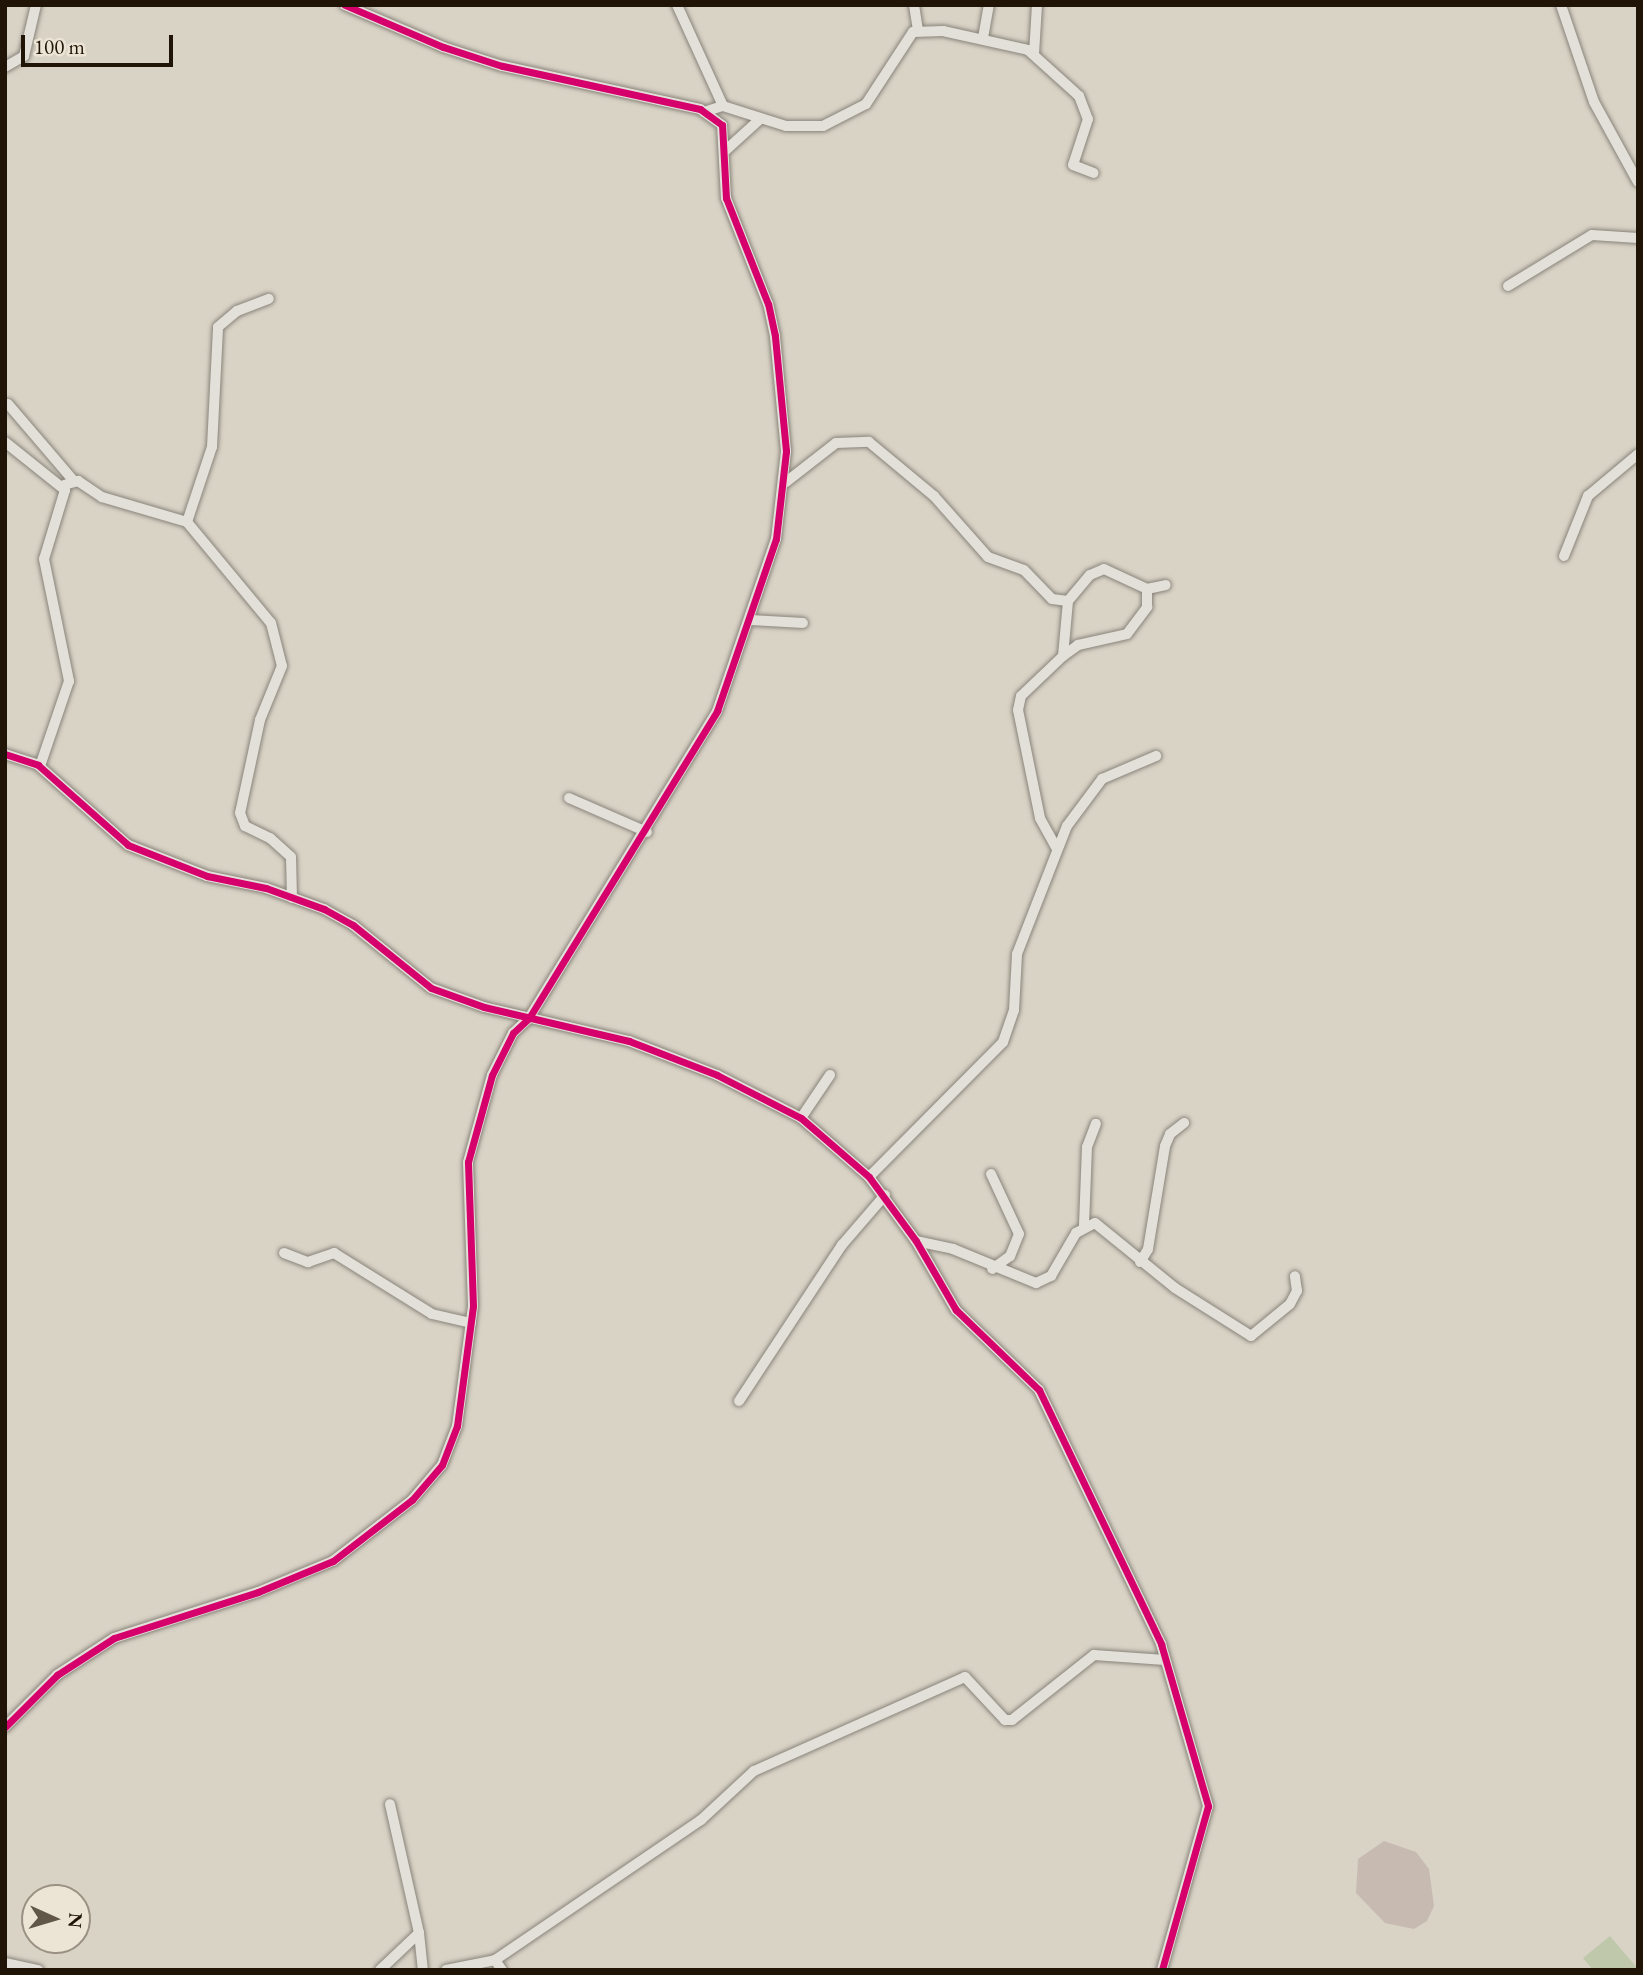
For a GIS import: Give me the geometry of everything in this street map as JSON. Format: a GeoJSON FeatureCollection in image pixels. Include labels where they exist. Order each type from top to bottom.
{"type":"FeatureCollection","features":[{"type":"Feature","properties":{"kind":"street"},"geometry":{"type":"LineString","coordinates":[[5,66],[24,56],[36,5]]}},
{"type":"Feature","properties":{"kind":"street"},"geometry":{"type":"LineString","coordinates":[[5,1727],[85,1654],[135,1631],[316,1570],[412,1500],[450,1448],[471,1323],[468,1162],[492,1075],[513,1033],[529,1018],[647,832],[717,711],[751,620],[786,482],[772,321],[726,198],[726,150],[722,125],[704,111],[502,66],[345,5]]}},
{"type":"Feature","properties":{"kind":"street"},"geometry":{"type":"LineString","coordinates":[[677,5],[723,106]]}},
{"type":"Feature","properties":{"kind":"street"},"geometry":{"type":"LineString","coordinates":[[704,111],[723,106],[759,120],[802,128],[852,113],[892,72],[918,31],[914,5]]}},
{"type":"Feature","properties":{"kind":"street"},"geometry":{"type":"LineString","coordinates":[[983,38],[989,5]]}},
{"type":"Feature","properties":{"kind":"street"},"geometry":{"type":"LineString","coordinates":[[1034,54],[1037,5]]}},
{"type":"Feature","properties":{"kind":"street"},"geometry":{"type":"LineString","coordinates":[[1561,5],[1594,102],[1638,182]]}},
{"type":"Feature","properties":{"kind":"street"},"geometry":{"type":"LineString","coordinates":[[918,31],[983,38],[1034,54],[1086,106],[1088,124],[1073,165],[1094,173]]}},
{"type":"Feature","properties":{"kind":"street"},"geometry":{"type":"LineString","coordinates":[[726,150],[759,120]]}},
{"type":"Feature","properties":{"kind":"street"},"geometry":{"type":"LineString","coordinates":[[1508,286],[1592,235],[1638,237]]}},
{"type":"Feature","properties":{"kind":"street"},"geometry":{"type":"LineString","coordinates":[[187,522],[212,447],[215,335],[237,311],[269,299]]}},
{"type":"Feature","properties":{"kind":"street"},"geometry":{"type":"LineString","coordinates":[[8,404],[69,482]]}},
{"type":"Feature","properties":{"kind":"street"},"geometry":{"type":"LineString","coordinates":[[5,442],[69,482],[102,497],[187,522],[280,639],[282,666],[260,720],[240,813],[245,826],[270,838],[291,857],[292,898]]}},
{"type":"Feature","properties":{"kind":"street"},"geometry":{"type":"LineString","coordinates":[[786,482],[836,443],[869,442],[934,496],[988,557],[1024,570],[1052,599],[1068,600]]}},
{"type":"Feature","properties":{"kind":"street"},"geometry":{"type":"LineString","coordinates":[[1636,456],[1638,468]]}},
{"type":"Feature","properties":{"kind":"street"},"geometry":{"type":"LineString","coordinates":[[1564,556],[1588,496],[1636,456]]}},
{"type":"Feature","properties":{"kind":"street"},"geometry":{"type":"LineString","coordinates":[[40,766],[69,681],[44,567],[69,482]]}},
{"type":"Feature","properties":{"kind":"street"},"geometry":{"type":"LineString","coordinates":[[1063,656],[1068,600],[1090,575],[1104,569],[1147,589],[1166,585]]}},
{"type":"Feature","properties":{"kind":"street"},"geometry":{"type":"LineString","coordinates":[[1058,849],[1040,818],[1018,710],[1021,696],[1063,656],[1082,644],[1128,634],[1143,615],[1147,589]]}},
{"type":"Feature","properties":{"kind":"street"},"geometry":{"type":"LineString","coordinates":[[751,620],[803,623]]}},
{"type":"Feature","properties":{"kind":"street"},"geometry":{"type":"LineString","coordinates":[[5,754],[40,766],[128,845],[207,876],[292,898],[353,925],[431,988],[529,1018],[663,1052],[801,1118],[869,1177],[885,1195],[916,1241],[956,1310],[1039,1390],[1149,1611],[1208,1806],[1162,1970]]}},
{"type":"Feature","properties":{"kind":"street"},"geometry":{"type":"LineString","coordinates":[[869,1177],[1003,1042],[1014,1010],[1017,954],[1066,826],[1102,779],[1156,756]]}},
{"type":"Feature","properties":{"kind":"street"},"geometry":{"type":"LineString","coordinates":[[569,798],[647,832]]}},
{"type":"Feature","properties":{"kind":"street"},"geometry":{"type":"LineString","coordinates":[[801,1118],[830,1075]]}},
{"type":"Feature","properties":{"kind":"street"},"geometry":{"type":"LineString","coordinates":[[1140,1262],[1148,1249],[1166,1146],[1170,1134],[1184,1123]]}},
{"type":"Feature","properties":{"kind":"street"},"geometry":{"type":"LineString","coordinates":[[916,1241],[953,1249],[992,1269],[1031,1282],[1046,1280],[1084,1225],[1087,1147],[1096,1124]]}},
{"type":"Feature","properties":{"kind":"street"},"geometry":{"type":"LineString","coordinates":[[991,1174],[1019,1234],[1010,1256],[992,1269]]}},
{"type":"Feature","properties":{"kind":"street"},"geometry":{"type":"LineString","coordinates":[[739,1401],[842,1245],[885,1195]]}},
{"type":"Feature","properties":{"kind":"street"},"geometry":{"type":"LineString","coordinates":[[1084,1225],[1101,1227],[1140,1262],[1251,1336],[1290,1304],[1297,1291],[1295,1276]]}},
{"type":"Feature","properties":{"kind":"street"},"geometry":{"type":"LineString","coordinates":[[284,1253],[308,1262],[334,1254],[432,1314],[471,1323]]}},
{"type":"Feature","properties":{"kind":"street"},"geometry":{"type":"LineString","coordinates":[[446,1970],[498,1965],[712,1812],[754,1771],[965,1677],[1005,1720],[1012,1720],[1094,1655],[1165,1660]]}},
{"type":"Feature","properties":{"kind":"street"},"geometry":{"type":"LineString","coordinates":[[390,1804],[419,1933],[423,1970]]}},
{"type":"Feature","properties":{"kind":"street"},"geometry":{"type":"LineString","coordinates":[[380,1970],[419,1933]]}},
{"type":"Feature","properties":{"kind":"street"},"geometry":{"type":"LineString","coordinates":[[5,1963],[38,1970]]}},
{"type":"Feature","properties":{"kind":"green space"},"geometry":{"type":"Polygon","coordinates":[[[1610,1936],[1638,1970],[1593,1970],[1583,1958],[1610,1936]]]}},
{"type":"Feature","properties":{"kind":"building"},"geometry":{"type":"Polygon","coordinates":[[[1384,1841],[1416,1852],[1429,1869],[1434,1906],[1427,1921],[1414,1929],[1385,1923],[1356,1893],[1358,1859],[1384,1841]]]}},
{"type":"Feature","properties":{"kind":"cycle path"},"geometry":{"type":"LineString","coordinates":[[5,1727],[57,1675],[114,1638],[258,1592],[333,1561],[412,1500],[442,1465],[457,1426],[473,1306],[468,1162],[492,1075],[513,1033],[529,1018],[717,711],[776,539],[786,451],[775,336],[768,304],[726,198],[722,125],[700,109],[502,66],[443,47],[345,5]]}},
{"type":"Feature","properties":{"kind":"cycle path"},"geometry":{"type":"LineString","coordinates":[[5,754],[38,765],[128,845],[207,876],[266,888],[324,909],[353,925],[431,988],[484,1007],[629,1041],[717,1075],[801,1118],[869,1177],[916,1241],[956,1310],[1039,1390],[1161,1644],[1208,1806],[1162,1970]]}}]}
